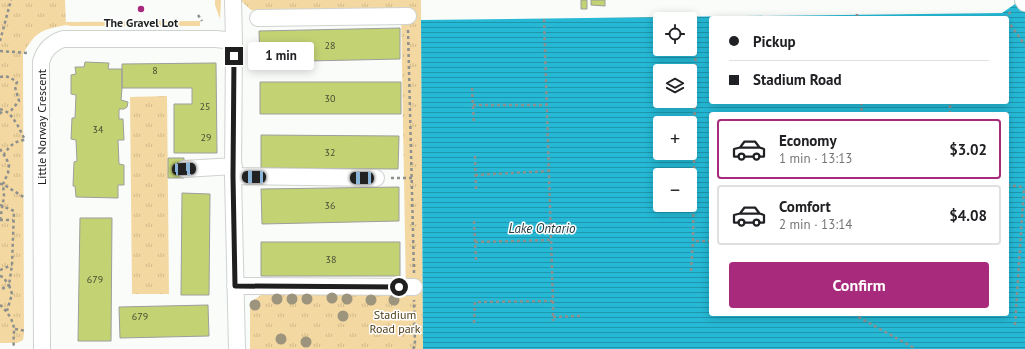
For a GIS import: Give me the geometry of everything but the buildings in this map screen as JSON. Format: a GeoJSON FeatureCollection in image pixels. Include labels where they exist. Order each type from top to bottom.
{"type":"FeatureCollection","features":[{"type":"Feature","properties":{"kind":"street"},"geometry":{"type":"LineString","coordinates":[[233,0],[235,286],[237,349]]}},
{"type":"Feature","properties":{"kind":"street"},"geometry":{"type":"LineString","coordinates":[[258,18],[408,16]]}},
{"type":"Feature","properties":{"kind":"street","name":"Little Norway Crescent"},"geometry":{"type":"LineString","coordinates":[[42,349],[41,62],[43,55],[52,43],[63,39],[216,39],[234,41]]}},
{"type":"Feature","properties":{"kind":"street"},"geometry":{"type":"LineString","coordinates":[[184,169],[376,178]]}},
{"type":"Feature","properties":{"kind":"street"},"geometry":{"type":"LineString","coordinates":[[235,286],[414,287]]}},
{"type":"Feature","properties":{"kind":"path"},"geometry":{"type":"LineString","coordinates":[[0,41],[11,0]]}},
{"type":"Feature","properties":{"kind":"path"},"geometry":{"type":"LineString","coordinates":[[198,15],[202,21]]}},
{"type":"Feature","properties":{"kind":"path"},"geometry":{"type":"LineString","coordinates":[[408,16],[415,346],[413,349]]}},
{"type":"Feature","properties":{"kind":"path"},"geometry":{"type":"LineString","coordinates":[[544,18],[553,322]]}},
{"type":"Feature","properties":{"kind":"path"},"geometry":{"type":"LineString","coordinates":[[1009,23],[1025,45]]}},
{"type":"Feature","properties":{"kind":"path"},"geometry":{"type":"LineString","coordinates":[[0,51],[28,53]]}},
{"type":"Feature","properties":{"kind":"path"},"geometry":{"type":"LineString","coordinates":[[692,271],[695,56]]}},
{"type":"Feature","properties":{"kind":"path"},"geometry":{"type":"LineString","coordinates":[[0,77],[4,76],[11,78],[17,82],[15,87],[19,101],[9,113]]}},
{"type":"Feature","properties":{"kind":"path"},"geometry":{"type":"LineString","coordinates":[[472,88],[474,124]]}},
{"type":"Feature","properties":{"kind":"path"},"geometry":{"type":"LineString","coordinates":[[473,105],[547,105]]}},
{"type":"Feature","properties":{"kind":"path"},"geometry":{"type":"LineString","coordinates":[[0,114],[1,110],[9,113],[17,124],[25,140],[15,142],[4,154]]}},
{"type":"Feature","properties":{"kind":"path"},"geometry":{"type":"LineString","coordinates":[[0,149],[8,161],[9,169],[2,184],[4,196],[1,205],[0,221],[14,220]]}},
{"type":"Feature","properties":{"kind":"path"},"geometry":{"type":"LineString","coordinates":[[475,156],[476,191]]}},
{"type":"Feature","properties":{"kind":"path"},"geometry":{"type":"LineString","coordinates":[[475,175],[549,171]]}},
{"type":"Feature","properties":{"kind":"path"},"geometry":{"type":"LineString","coordinates":[[396,178],[412,178]]}},
{"type":"Feature","properties":{"kind":"path"},"geometry":{"type":"LineString","coordinates":[[2,184],[25,198]]}},
{"type":"Feature","properties":{"kind":"path"},"geometry":{"type":"LineString","coordinates":[[1009,185],[1025,187],[1015,325]]}},
{"type":"Feature","properties":{"kind":"path"},"geometry":{"type":"LineString","coordinates":[[1,205],[14,211],[12,265],[9,285]]}},
{"type":"Feature","properties":{"kind":"path"},"geometry":{"type":"LineString","coordinates":[[474,221],[476,261]]}},
{"type":"Feature","properties":{"kind":"path"},"geometry":{"type":"LineString","coordinates":[[475,242],[551,240]]}},
{"type":"Feature","properties":{"kind":"path"},"geometry":{"type":"LineString","coordinates":[[693,241],[709,241]]}},
{"type":"Feature","properties":{"kind":"path"},"geometry":{"type":"LineString","coordinates":[[0,270],[12,265]]}},
{"type":"Feature","properties":{"kind":"path"},"geometry":{"type":"LineString","coordinates":[[0,276],[3,277],[9,285],[12,294],[7,311]]}},
{"type":"Feature","properties":{"kind":"path"},"geometry":{"type":"LineString","coordinates":[[0,290],[9,285]]}},
{"type":"Feature","properties":{"kind":"path"},"geometry":{"type":"LineString","coordinates":[[474,323],[475,302],[553,301]]}},
{"type":"Feature","properties":{"kind":"path"},"geometry":{"type":"LineString","coordinates":[[0,305],[7,311],[15,329],[13,341],[14,347]]}},
{"type":"Feature","properties":{"kind":"path"},"geometry":{"type":"LineString","coordinates":[[553,317],[581,316]]}},
{"type":"Feature","properties":{"kind":"path"},"geometry":{"type":"LineString","coordinates":[[857,316],[916,349]]}},
{"type":"Feature","properties":{"kind":"path"},"geometry":{"type":"LineString","coordinates":[[15,329],[26,331]]}},
{"type":"Feature","properties":{"kind":"green space"},"geometry":{"type":"Polygon","coordinates":[[[0,0],[65,0],[66,25],[51,28],[40,33],[32,40],[23,54],[24,334],[23,340],[17,343],[0,343],[0,0]]]}},
{"type":"Feature","properties":{"kind":"green space"},"geometry":{"type":"Polygon","coordinates":[[[215,0],[221,0],[220,19],[215,5],[215,0]]]}},
{"type":"Feature","properties":{"kind":"green space","name":"Stadium Road park"},"geometry":{"type":"Polygon","coordinates":[[[240,0],[421,0],[423,349],[250,349],[250,305],[251,302],[261,295],[406,293],[401,10],[262,12],[251,10],[240,0]]]}},
{"type":"Feature","properties":{"kind":"green space"},"geometry":{"type":"Polygon","coordinates":[[[200,21],[200,26],[71,26],[66,25],[65,22],[200,21]]]}},
{"type":"Feature","properties":{"kind":"green space"},"geometry":{"type":"Polygon","coordinates":[[[167,96],[169,294],[132,294],[130,97],[167,96]]]}},
{"type":"Feature","properties":{"kind":"water","name":"Lake Ontario"},"geometry":{"type":"Polygon","coordinates":[[[1014,0],[1025,0],[1025,349],[423,349],[421,20],[653,17],[653,56],[697,56],[697,17],[709,17],[709,104],[1009,104],[1009,16],[753,16],[1002,13],[1015,4],[1014,0]]]}},
{"type":"Feature","properties":{"kind":"place","name":"The Gravel Lot"},"geometry":{"type":"Point","coordinates":[141,9]}},
{"type":"Feature","properties":{"kind":"route"},"geometry":{"type":"LineString","coordinates":[[234,56],[233,176],[235,286],[399,287]]}}]}
